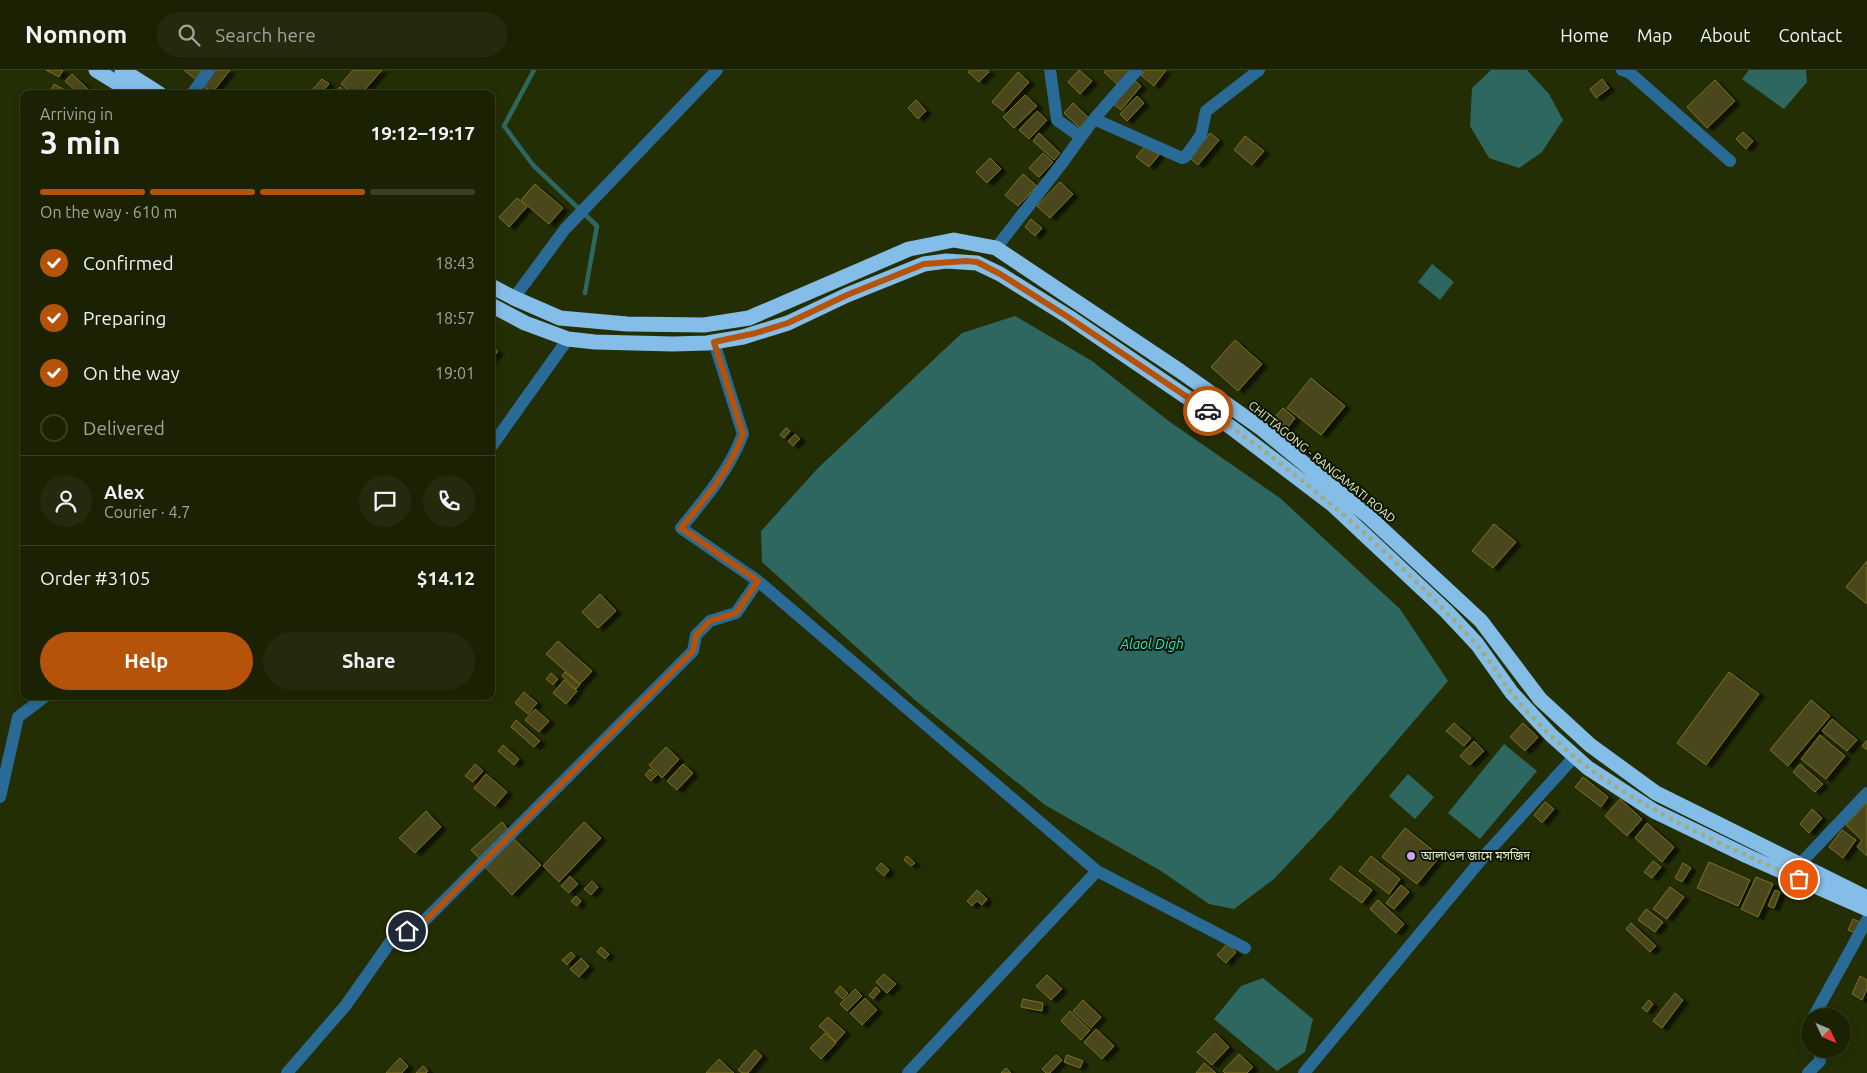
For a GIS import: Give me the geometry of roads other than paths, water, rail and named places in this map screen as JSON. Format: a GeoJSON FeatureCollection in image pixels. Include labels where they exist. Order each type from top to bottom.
{"type":"FeatureCollection","features":[{"type":"Feature","properties":{"kind":"highway"},"geometry":{"type":"LineString","coordinates":[[96,70],[128,90]]}},
{"type":"Feature","properties":{"kind":"highway"},"geometry":{"type":"LineString","coordinates":[[122,70],[154,90]]}},
{"type":"Feature","properties":{"kind":"highway","name":"CHITTAGONG - RANGAMATI ROAD"},"geometry":{"type":"LineString","coordinates":[[495,288],[560,318],[627,324],[704,325],[749,318],[909,250],[954,240],[996,248],[1180,371],[1262,429],[1368,516],[1481,621],[1540,699],[1590,745],[1656,794],[1867,898]]}},
{"type":"Feature","properties":{"kind":"highway"},"geometry":{"type":"LineString","coordinates":[[495,307],[525,323],[568,339],[595,342],[674,344],[714,342],[756,333],[788,323],[847,295],[924,264],[946,261],[977,262],[1000,274],[1068,317],[1232,428],[1333,504],[1446,610],[1477,644],[1512,693],[1551,734],[1588,768],[1654,811],[1747,856],[1867,909]]}},
{"type":"Feature","properties":{"kind":"street"},"geometry":{"type":"LineString","coordinates":[[195,90],[209,70]]}},
{"type":"Feature","properties":{"kind":"street"},"geometry":{"type":"LineString","coordinates":[[514,298],[565,229],[717,70]]}},
{"type":"Feature","properties":{"kind":"street"},"geometry":{"type":"LineString","coordinates":[[1050,70],[1057,120],[1081,137]]}},
{"type":"Feature","properties":{"kind":"street"},"geometry":{"type":"LineString","coordinates":[[996,248],[1094,119],[1137,70]]}},
{"type":"Feature","properties":{"kind":"street"},"geometry":{"type":"LineString","coordinates":[[1094,119],[1182,158],[1201,135],[1206,111],[1259,70]]}},
{"type":"Feature","properties":{"kind":"street"},"geometry":{"type":"LineString","coordinates":[[1622,70],[1630,73],[1730,161]]}},
{"type":"Feature","properties":{"kind":"street"},"geometry":{"type":"LineString","coordinates":[[495,441],[568,339]]}},
{"type":"Feature","properties":{"kind":"street"},"geometry":{"type":"LineString","coordinates":[[714,342],[743,434],[738,447],[711,491],[681,528],[758,581],[1097,871],[1245,948]]}},
{"type":"Feature","properties":{"kind":"street"},"geometry":{"type":"LineString","coordinates":[[287,1073],[346,1005],[393,938],[422,924],[693,651],[696,635],[710,621],[736,613],[758,581]]}},
{"type":"Feature","properties":{"kind":"street"},"geometry":{"type":"LineString","coordinates":[[0,797],[18,717],[41,700]]}},
{"type":"Feature","properties":{"kind":"street"},"geometry":{"type":"LineString","coordinates":[[1304,1073],[1486,854],[1575,756]]}},
{"type":"Feature","properties":{"kind":"street"},"geometry":{"type":"LineString","coordinates":[[1800,864],[1867,793]]}},
{"type":"Feature","properties":{"kind":"street"},"geometry":{"type":"LineString","coordinates":[[908,1073],[1097,871]]}},
{"type":"Feature","properties":{"kind":"street"},"geometry":{"type":"LineString","coordinates":[[1818,1008],[1867,920]]}},
{"type":"Feature","properties":{"kind":"street"},"geometry":{"type":"LineString","coordinates":[[1808,1073],[1820,1061],[1820,1058]]}},
{"type":"Feature","properties":{"kind":"water"},"geometry":{"type":"Polygon","coordinates":[[[1491,70],[1527,70],[1549,94],[1563,120],[1542,152],[1519,168],[1489,158],[1470,126],[1472,88],[1491,70]]]}},
{"type":"Feature","properties":{"kind":"water"},"geometry":{"type":"Polygon","coordinates":[[[1749,70],[1806,70],[1807,82],[1784,109],[1742,79],[1749,70]]]}},
{"type":"Feature","properties":{"kind":"water"},"geometry":{"type":"Polygon","coordinates":[[[1432,264],[1454,282],[1440,300],[1418,282],[1432,264]]]}},
{"type":"Feature","properties":{"kind":"water","name":"Alaol Digh"},"geometry":{"type":"Polygon","coordinates":[[[1015,316],[1092,361],[1170,422],[1280,498],[1400,609],[1448,681],[1332,817],[1274,879],[1234,909],[1209,904],[1161,871],[1045,805],[916,701],[762,562],[761,531],[818,468],[962,333],[1015,316]]]}},
{"type":"Feature","properties":{"kind":"water"},"geometry":{"type":"Polygon","coordinates":[[[1504,744],[1537,771],[1480,839],[1448,813],[1504,744]]]}},
{"type":"Feature","properties":{"kind":"water"},"geometry":{"type":"Polygon","coordinates":[[[1408,774],[1434,797],[1415,819],[1389,796],[1408,774]]]}},
{"type":"Feature","properties":{"kind":"water"},"geometry":{"type":"Polygon","coordinates":[[[1263,978],[1313,1019],[1305,1052],[1277,1071],[1214,1019],[1241,986],[1263,978]]]}},
{"type":"Feature","properties":{"kind":"waterway"},"geometry":{"type":"LineString","coordinates":[[534,70],[504,126],[533,165],[597,226],[585,293]]}},
{"type":"Feature","properties":{"kind":"place","name":"আলাওল জামে মসজিদ"},"geometry":{"type":"Point","coordinates":[1411,856]}}]}
